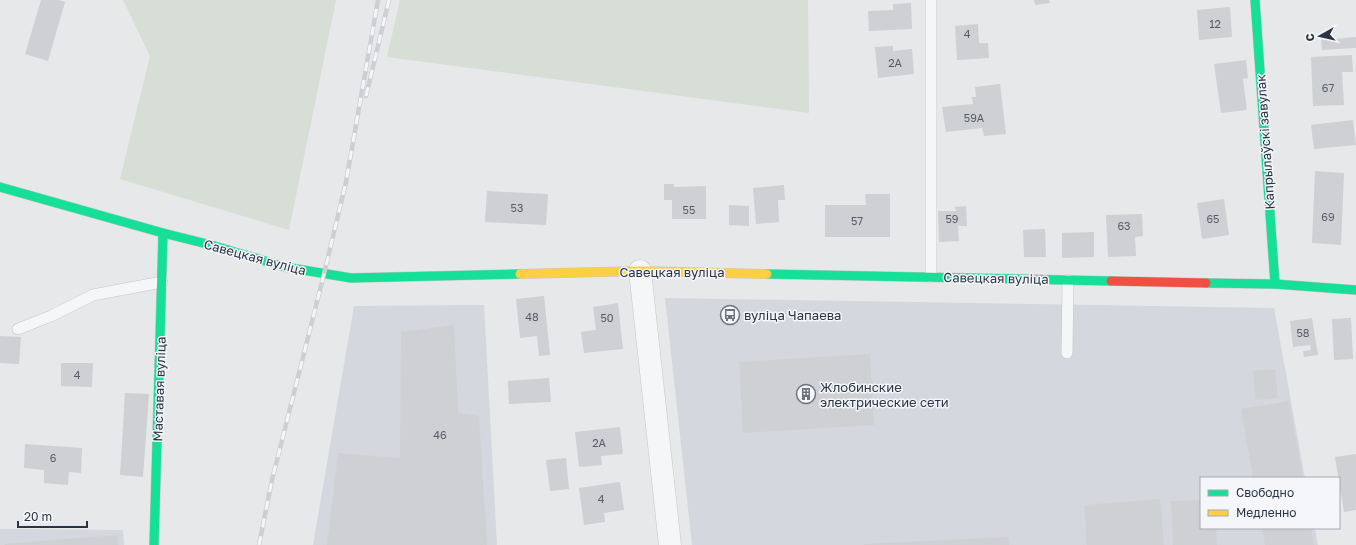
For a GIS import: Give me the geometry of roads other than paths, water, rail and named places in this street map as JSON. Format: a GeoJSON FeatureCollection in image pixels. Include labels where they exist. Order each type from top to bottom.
{"type":"FeatureCollection","features":[{"type":"Feature","properties":{"kind":"main road","name":"Капрылаўскі завулак"},"geometry":{"type":"LineString","coordinates":[[1255,0],[1275,284]]}},
{"type":"Feature","properties":{"kind":"main road","name":"Савецкая вуліца"},"geometry":{"type":"LineString","coordinates":[[0,187],[285,267],[351,278],[640,271],[1275,284],[1356,290]]}},
{"type":"Feature","properties":{"kind":"main road","name":"Маставая вуліца"},"geometry":{"type":"LineString","coordinates":[[154,545],[163,233]]}},
{"type":"Feature","properties":{"kind":"street"},"geometry":{"type":"LineString","coordinates":[[640,271],[670,545]]}},
{"type":"Feature","properties":{"kind":"lane"},"geometry":{"type":"LineString","coordinates":[[931,0],[931,277]]}},
{"type":"Feature","properties":{"kind":"lane"},"geometry":{"type":"LineString","coordinates":[[1067,353],[1068,280]]}},
{"type":"Feature","properties":{"kind":"lane"},"geometry":{"type":"LineString","coordinates":[[18,329],[51,316],[93,295],[162,282]]}},
{"type":"Feature","properties":{"kind":"railway"},"geometry":{"type":"LineString","coordinates":[[259,545],[272,480],[346,182],[378,0]]}},
{"type":"Feature","properties":{"kind":"railway"},"geometry":{"type":"LineString","coordinates":[[366,96],[389,0]]}},
{"type":"Feature","properties":{"kind":"place","name":"вуліца Чапаева"},"geometry":{"type":"Point","coordinates":[730,315]}},
{"type":"Feature","properties":{"kind":"place","name":"Жлобинские электрические сети"},"geometry":{"type":"Point","coordinates":[806,394]}}]}
